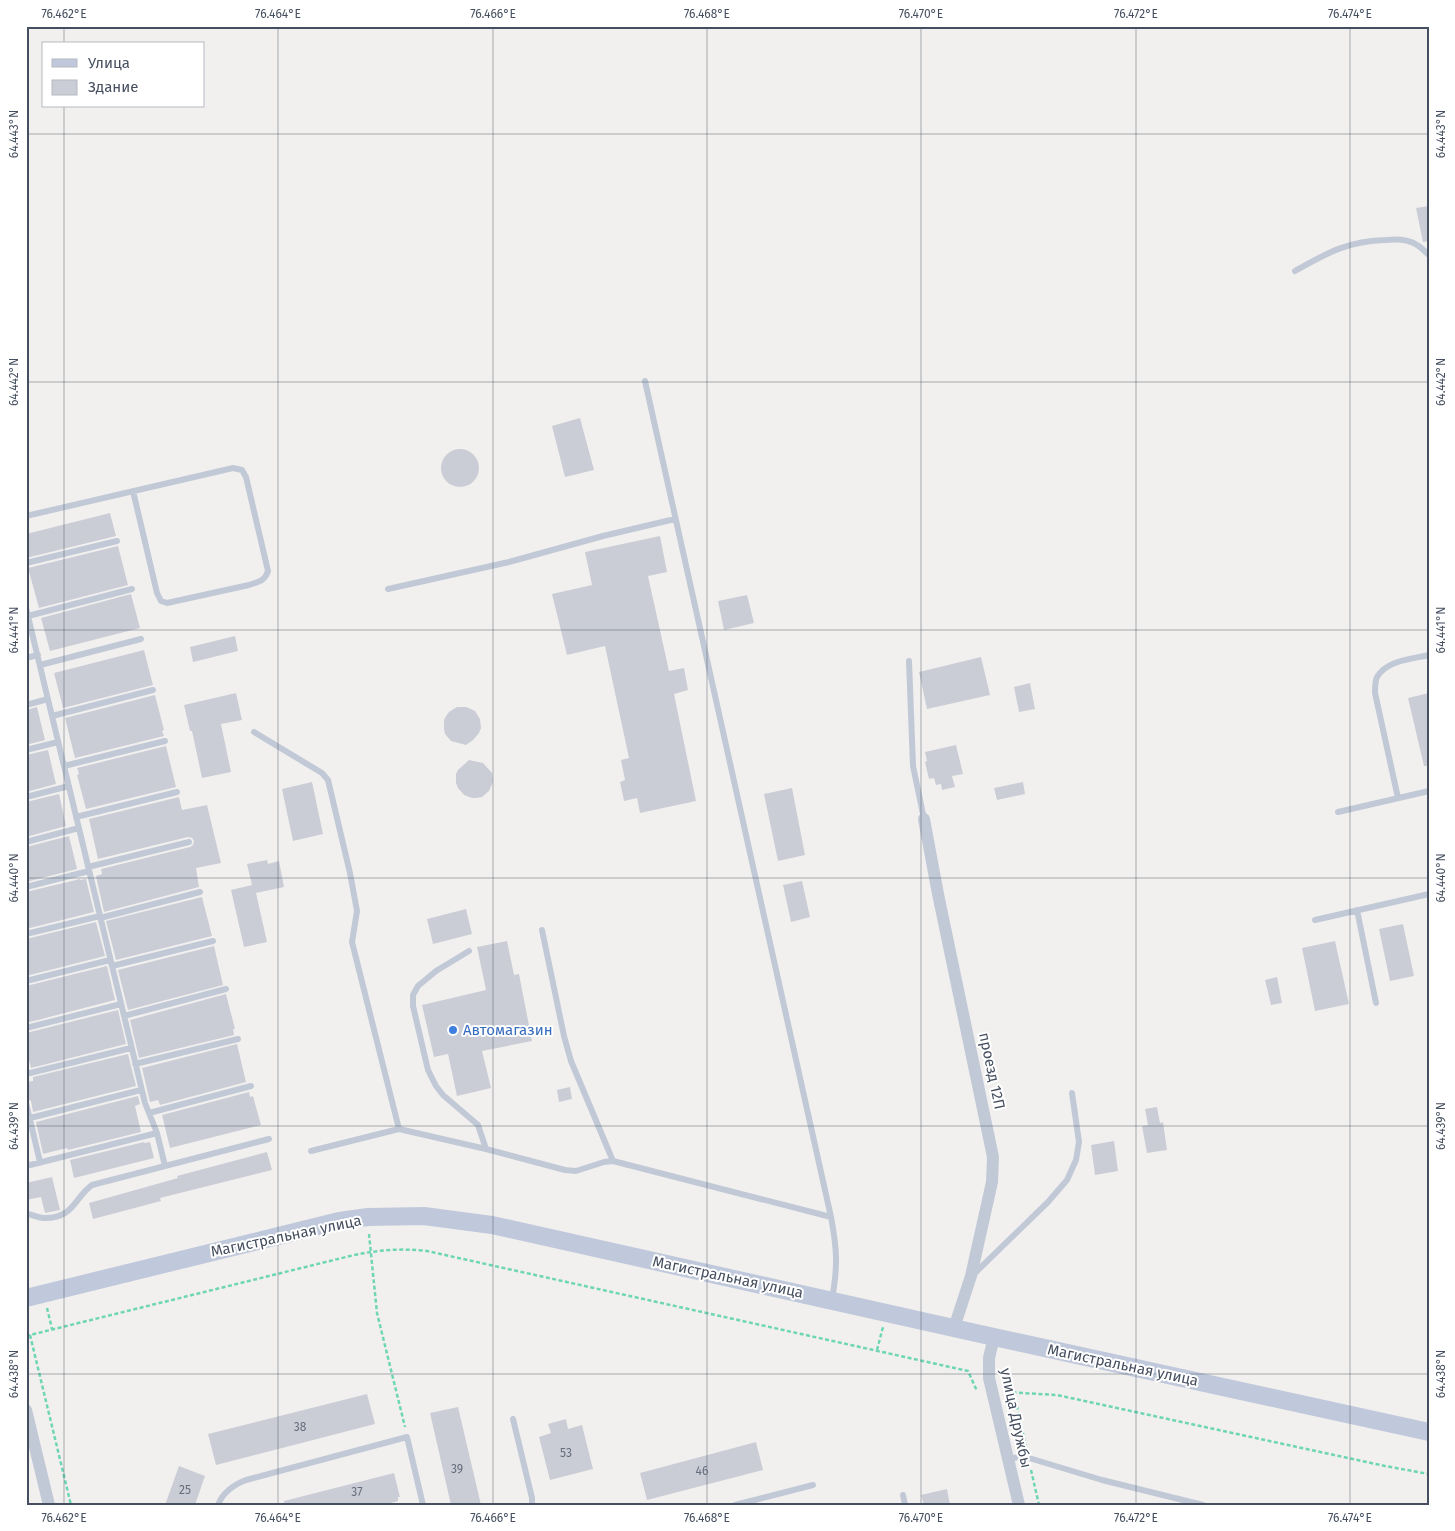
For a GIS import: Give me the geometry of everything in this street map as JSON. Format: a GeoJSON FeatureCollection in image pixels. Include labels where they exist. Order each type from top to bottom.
{"type":"FeatureCollection","features":[{"type":"Feature","properties":{"kind":"main road","name":"Магистральная улица"},"geometry":{"type":"LineString","coordinates":[[26,1298],[339,1221],[368,1217],[424,1216],[492,1225],[1429,1432]]}},
{"type":"Feature","properties":{"kind":"street","name":"проезд 12П"},"geometry":{"type":"LineString","coordinates":[[924,819],[993,1157],[992,1182],[972,1276],[954,1328]]}},
{"type":"Feature","properties":{"kind":"street","name":"улица Дружбы"},"geometry":{"type":"LineString","coordinates":[[994,1337],[988,1370],[1019,1505]]}},
{"type":"Feature","properties":{"kind":"street"},"geometry":{"type":"LineString","coordinates":[[26,1410],[48,1505]]}},
{"type":"Feature","properties":{"kind":"lane"},"geometry":{"type":"LineString","coordinates":[[1295,271],[1337,248],[1363,241],[1394,239],[1408,241],[1417,245],[1429,255]]}},
{"type":"Feature","properties":{"kind":"lane"},"geometry":{"type":"LineString","coordinates":[[645,381],[831,1217],[836,1245],[837,1266],[832,1300]]}},
{"type":"Feature","properties":{"kind":"lane"},"geometry":{"type":"LineString","coordinates":[[26,516],[133,491],[233,468],[242,470],[246,477],[268,571],[266,577],[260,582],[249,585],[167,603],[161,601],[157,594],[133,491]]}},
{"type":"Feature","properties":{"kind":"lane"},"geometry":{"type":"LineString","coordinates":[[388,588],[509,562],[603,536],[676,519]]}},
{"type":"Feature","properties":{"kind":"lane"},"geometry":{"type":"LineString","coordinates":[[26,563],[117,541]]}},
{"type":"Feature","properties":{"kind":"lane"},"geometry":{"type":"LineString","coordinates":[[132,589],[27,612],[131,1048],[165,1166]]}},
{"type":"Feature","properties":{"kind":"lane"},"geometry":{"type":"LineString","coordinates":[[40,665],[141,639]]}},
{"type":"Feature","properties":{"kind":"lane"},"geometry":{"type":"LineString","coordinates":[[26,658],[38,655]]}},
{"type":"Feature","properties":{"kind":"lane"},"geometry":{"type":"LineString","coordinates":[[1398,798],[1375,693],[1376,678],[1385,668],[1399,662],[1429,655]]}},
{"type":"Feature","properties":{"kind":"lane"},"geometry":{"type":"LineString","coordinates":[[908,661],[913,766],[924,819]]}},
{"type":"Feature","properties":{"kind":"lane"},"geometry":{"type":"LineString","coordinates":[[52,716],[153,690]]}},
{"type":"Feature","properties":{"kind":"lane"},"geometry":{"type":"LineString","coordinates":[[26,704],[48,699]]}},
{"type":"Feature","properties":{"kind":"lane"},"geometry":{"type":"LineString","coordinates":[[254,732],[322,773],[328,780],[357,911],[352,942],[399,1129]]}},
{"type":"Feature","properties":{"kind":"lane"},"geometry":{"type":"LineString","coordinates":[[64,766],[166,741]]}},
{"type":"Feature","properties":{"kind":"lane"},"geometry":{"type":"LineString","coordinates":[[26,750],[58,742]]}},
{"type":"Feature","properties":{"kind":"lane"},"geometry":{"type":"LineString","coordinates":[[26,797],[69,786]]}},
{"type":"Feature","properties":{"kind":"lane"},"geometry":{"type":"LineString","coordinates":[[1338,812],[1429,791]]}},
{"type":"Feature","properties":{"kind":"lane"},"geometry":{"type":"LineString","coordinates":[[76,817],[177,792]]}},
{"type":"Feature","properties":{"kind":"lane"},"geometry":{"type":"LineString","coordinates":[[26,842],[79,828]]}},
{"type":"Feature","properties":{"kind":"lane"},"geometry":{"type":"LineString","coordinates":[[26,887],[189,842]]}},
{"type":"Feature","properties":{"kind":"lane"},"geometry":{"type":"LineString","coordinates":[[26,934],[200,892]]}},
{"type":"Feature","properties":{"kind":"lane"},"geometry":{"type":"LineString","coordinates":[[1315,920],[1429,894]]}},
{"type":"Feature","properties":{"kind":"lane"},"geometry":{"type":"LineString","coordinates":[[1357,910],[1376,1003]]}},
{"type":"Feature","properties":{"kind":"lane"},"geometry":{"type":"LineString","coordinates":[[542,930],[571,1061],[614,1161]]}},
{"type":"Feature","properties":{"kind":"lane"},"geometry":{"type":"LineString","coordinates":[[26,981],[213,941]]}},
{"type":"Feature","properties":{"kind":"lane"},"geometry":{"type":"LineString","coordinates":[[469,951],[436,971],[418,986],[413,995],[413,1006],[428,1070],[436,1086],[443,1095],[478,1125],[486,1149]]}},
{"type":"Feature","properties":{"kind":"lane"},"geometry":{"type":"LineString","coordinates":[[124,1016],[226,989]]}},
{"type":"Feature","properties":{"kind":"lane"},"geometry":{"type":"LineString","coordinates":[[26,1028],[121,1004]]}},
{"type":"Feature","properties":{"kind":"lane"},"geometry":{"type":"LineString","coordinates":[[135,1064],[238,1039]]}},
{"type":"Feature","properties":{"kind":"lane"},"geometry":{"type":"LineString","coordinates":[[26,1074],[131,1048]]}},
{"type":"Feature","properties":{"kind":"lane"},"geometry":{"type":"LineString","coordinates":[[149,1113],[251,1086]]}},
{"type":"Feature","properties":{"kind":"lane"},"geometry":{"type":"LineString","coordinates":[[30,1118],[142,1090]]}},
{"type":"Feature","properties":{"kind":"lane"},"geometry":{"type":"LineString","coordinates":[[972,1276],[1048,1202],[1066,1180],[1076,1160],[1079,1142],[1072,1093]]}},
{"type":"Feature","properties":{"kind":"lane"},"geometry":{"type":"LineString","coordinates":[[26,1103],[40,1162]]}},
{"type":"Feature","properties":{"kind":"lane"},"geometry":{"type":"LineString","coordinates":[[311,1151],[399,1129],[486,1149],[564,1170],[576,1171],[604,1162],[614,1161],[831,1217]]}},
{"type":"Feature","properties":{"kind":"lane"},"geometry":{"type":"LineString","coordinates":[[26,1166],[157,1133]]}},
{"type":"Feature","properties":{"kind":"lane"},"geometry":{"type":"LineString","coordinates":[[26,1214],[46,1218],[60,1215],[72,1209],[92,1185],[269,1139]]}},
{"type":"Feature","properties":{"kind":"lane"},"geometry":{"type":"LineString","coordinates":[[513,1419],[532,1505]]}},
{"type":"Feature","properties":{"kind":"lane"},"geometry":{"type":"LineString","coordinates":[[218,1505],[226,1492],[235,1484],[246,1480],[408,1437],[423,1505]]}},
{"type":"Feature","properties":{"kind":"lane"},"geometry":{"type":"LineString","coordinates":[[1008,1459],[1018,1457],[1029,1458],[1102,1480],[1203,1505]]}},
{"type":"Feature","properties":{"kind":"lane"},"geometry":{"type":"LineString","coordinates":[[734,1505],[813,1485]]}},
{"type":"Feature","properties":{"kind":"lane"},"geometry":{"type":"LineString","coordinates":[[902,1495],[905,1505]]}},
{"type":"Feature","properties":{"kind":"path"},"geometry":{"type":"LineString","coordinates":[[71,1505],[28,1335],[371,1251],[406,1248],[427,1251],[968,1371],[979,1396],[1004,1392],[1057,1395],[1429,1474]]}},
{"type":"Feature","properties":{"kind":"path"},"geometry":{"type":"LineString","coordinates":[[371,1251],[378,1313],[408,1437]]}},
{"type":"Feature","properties":{"kind":"building"},"geometry":{"type":"Polygon","coordinates":[[[1429,206],[1429,241],[1423,242],[1416,208],[1429,206]]]}},
{"type":"Feature","properties":{"kind":"building"},"geometry":{"type":"Polygon","coordinates":[[[580,418],[594,470],[565,477],[552,426],[580,418]]]}},
{"type":"Feature","properties":{"kind":"building"},"geometry":{"type":"Polygon","coordinates":[[[460,449],[473,455],[479,468],[473,481],[460,487],[447,481],[441,468],[447,455],[460,449]]]}},
{"type":"Feature","properties":{"kind":"building"},"geometry":{"type":"Polygon","coordinates":[[[110,513],[116,536],[26,558],[26,534],[110,513]]]}},
{"type":"Feature","properties":{"kind":"building"},"geometry":{"type":"Polygon","coordinates":[[[660,536],[667,572],[648,576],[669,671],[684,668],[688,690],[674,694],[696,801],[640,813],[637,798],[624,801],[620,782],[625,780],[621,760],[629,758],[605,646],[567,655],[552,594],[592,585],[585,552],[660,536]]]}},
{"type":"Feature","properties":{"kind":"building"},"geometry":{"type":"Polygon","coordinates":[[[118,546],[128,585],[39,608],[28,568],[118,546]]]}},
{"type":"Feature","properties":{"kind":"building"},"geometry":{"type":"Polygon","coordinates":[[[131,594],[140,628],[50,651],[41,618],[131,594]]]}},
{"type":"Feature","properties":{"kind":"building"},"geometry":{"type":"Polygon","coordinates":[[[747,595],[754,623],[724,630],[718,601],[747,595]]]}},
{"type":"Feature","properties":{"kind":"building"},"geometry":{"type":"Polygon","coordinates":[[[235,636],[238,651],[193,662],[190,647],[235,636]]]}},
{"type":"Feature","properties":{"kind":"building"},"geometry":{"type":"Polygon","coordinates":[[[144,650],[153,685],[63,708],[54,673],[144,650]]]}},
{"type":"Feature","properties":{"kind":"building"},"geometry":{"type":"Polygon","coordinates":[[[981,657],[990,695],[927,709],[919,672],[981,657]]]}},
{"type":"Feature","properties":{"kind":"building"},"geometry":{"type":"Polygon","coordinates":[[[1030,683],[1035,709],[1019,712],[1014,687],[1030,683]]]}},
{"type":"Feature","properties":{"kind":"building"},"geometry":{"type":"Polygon","coordinates":[[[236,693],[242,720],[221,724],[231,772],[202,778],[192,731],[190,731],[184,705],[236,693]]]}},
{"type":"Feature","properties":{"kind":"building"},"geometry":{"type":"Polygon","coordinates":[[[1429,693],[1429,766],[1424,766],[1408,698],[1429,693]]]}},
{"type":"Feature","properties":{"kind":"building"},"geometry":{"type":"Polygon","coordinates":[[[155,695],[164,736],[75,758],[65,718],[155,695]]]}},
{"type":"Feature","properties":{"kind":"building"},"geometry":{"type":"Polygon","coordinates":[[[37,707],[45,740],[26,745],[26,710],[37,707]]]}},
{"type":"Feature","properties":{"kind":"building"},"geometry":{"type":"Polygon","coordinates":[[[457,707],[466,707],[475,711],[480,719],[481,728],[479,733],[466,745],[451,741],[445,734],[444,720],[449,712],[457,707]]]}},
{"type":"Feature","properties":{"kind":"building"},"geometry":{"type":"Polygon","coordinates":[[[956,745],[963,774],[952,776],[955,787],[942,790],[941,784],[936,785],[934,778],[929,779],[925,752],[956,745]]]}},
{"type":"Feature","properties":{"kind":"building"},"geometry":{"type":"Polygon","coordinates":[[[166,746],[176,787],[86,809],[77,775],[79,774],[77,768],[166,746]]]}},
{"type":"Feature","properties":{"kind":"building"},"geometry":{"type":"Polygon","coordinates":[[[48,750],[56,784],[26,792],[26,755],[48,750]]]}},
{"type":"Feature","properties":{"kind":"building"},"geometry":{"type":"Polygon","coordinates":[[[469,760],[483,763],[492,773],[493,782],[489,791],[482,797],[472,798],[464,795],[456,783],[458,770],[469,760]]]}},
{"type":"Feature","properties":{"kind":"building"},"geometry":{"type":"Polygon","coordinates":[[[312,782],[323,834],[293,841],[282,789],[312,782]]]}},
{"type":"Feature","properties":{"kind":"building"},"geometry":{"type":"Polygon","coordinates":[[[1023,782],[1025,794],[997,800],[994,788],[1023,782]]]}},
{"type":"Feature","properties":{"kind":"building"},"geometry":{"type":"Polygon","coordinates":[[[792,788],[805,855],[778,861],[764,794],[792,788]]]}},
{"type":"Feature","properties":{"kind":"building"},"geometry":{"type":"Polygon","coordinates":[[[59,794],[66,826],[26,837],[26,802],[59,794]]]}},
{"type":"Feature","properties":{"kind":"building"},"geometry":{"type":"Polygon","coordinates":[[[179,797],[182,810],[207,805],[221,863],[196,868],[199,887],[104,912],[96,876],[102,874],[101,869],[190,847],[194,841],[188,837],[98,859],[89,819],[179,797]]]}},
{"type":"Feature","properties":{"kind":"building"},"geometry":{"type":"Polygon","coordinates":[[[69,836],[77,869],[26,882],[26,847],[69,836]]]}},
{"type":"Feature","properties":{"kind":"building"},"geometry":{"type":"Polygon","coordinates":[[[267,860],[268,864],[279,861],[284,887],[256,893],[267,942],[244,947],[231,890],[252,885],[247,864],[267,860]]]}},
{"type":"Feature","properties":{"kind":"building"},"geometry":{"type":"Polygon","coordinates":[[[86,879],[94,912],[26,929],[26,892],[86,879]]]}},
{"type":"Feature","properties":{"kind":"building"},"geometry":{"type":"Polygon","coordinates":[[[802,881],[810,917],[791,922],[783,885],[802,881]]]}},
{"type":"Feature","properties":{"kind":"building"},"geometry":{"type":"Polygon","coordinates":[[[202,897],[212,936],[116,960],[106,921],[202,897]]]}},
{"type":"Feature","properties":{"kind":"building"},"geometry":{"type":"Polygon","coordinates":[[[466,909],[472,934],[433,944],[427,919],[466,909]]]}},
{"type":"Feature","properties":{"kind":"building"},"geometry":{"type":"Polygon","coordinates":[[[96,922],[105,956],[26,976],[26,939],[96,922]]]}},
{"type":"Feature","properties":{"kind":"building"},"geometry":{"type":"Polygon","coordinates":[[[1403,924],[1414,976],[1390,981],[1379,929],[1403,924]]]}},
{"type":"Feature","properties":{"kind":"building"},"geometry":{"type":"Polygon","coordinates":[[[507,941],[514,975],[519,974],[532,1041],[482,1051],[491,1088],[457,1096],[448,1054],[434,1057],[422,1005],[486,990],[477,947],[507,941]]]}},
{"type":"Feature","properties":{"kind":"building"},"geometry":{"type":"Polygon","coordinates":[[[1335,941],[1349,1004],[1315,1011],[1302,948],[1335,941]]]}},
{"type":"Feature","properties":{"kind":"building"},"geometry":{"type":"Polygon","coordinates":[[[214,946],[223,985],[128,1010],[118,970],[214,946]]]}},
{"type":"Feature","properties":{"kind":"building"},"geometry":{"type":"Polygon","coordinates":[[[107,966],[115,1000],[26,1023],[26,986],[107,966]]]}},
{"type":"Feature","properties":{"kind":"building"},"geometry":{"type":"Polygon","coordinates":[[[1277,977],[1282,1003],[1271,1005],[1265,980],[1277,977]]]}},
{"type":"Feature","properties":{"kind":"building"},"geometry":{"type":"Polygon","coordinates":[[[226,994],[235,1029],[233,1029],[234,1035],[139,1058],[130,1020],[226,994]]]}},
{"type":"Feature","properties":{"kind":"building"},"geometry":{"type":"Polygon","coordinates":[[[118,1010],[126,1044],[31,1068],[26,1049],[26,1033],[118,1010]]]}},
{"type":"Feature","properties":{"kind":"building"},"geometry":{"type":"Polygon","coordinates":[[[237,1044],[246,1082],[160,1105],[158,1100],[150,1102],[142,1068],[237,1044]]]}},
{"type":"Feature","properties":{"kind":"building"},"geometry":{"type":"Polygon","coordinates":[[[128,1054],[136,1086],[33,1112],[31,1101],[26,1098],[26,1082],[33,1081],[33,1077],[128,1054]]]}},
{"type":"Feature","properties":{"kind":"building"},"geometry":{"type":"Polygon","coordinates":[[[570,1087],[572,1099],[559,1102],[557,1090],[570,1087]]]}},
{"type":"Feature","properties":{"kind":"building"},"geometry":{"type":"Polygon","coordinates":[[[249,1092],[250,1097],[253,1096],[261,1125],[170,1148],[162,1115],[249,1092]]]}},
{"type":"Feature","properties":{"kind":"building"},"geometry":{"type":"Polygon","coordinates":[[[138,1096],[140,1104],[135,1106],[141,1132],[68,1150],[67,1148],[43,1154],[36,1122],[138,1096]]]}},
{"type":"Feature","properties":{"kind":"building"},"geometry":{"type":"Polygon","coordinates":[[[1157,1107],[1160,1123],[1163,1122],[1167,1150],[1147,1153],[1142,1126],[1148,1125],[1145,1109],[1157,1107]]]}},
{"type":"Feature","properties":{"kind":"building"},"geometry":{"type":"Polygon","coordinates":[[[1114,1141],[1118,1171],[1095,1175],[1091,1145],[1114,1141]]]}},
{"type":"Feature","properties":{"kind":"building"},"geometry":{"type":"Polygon","coordinates":[[[150,1142],[154,1158],[74,1178],[70,1160],[150,1142]]]}},
{"type":"Feature","properties":{"kind":"building"},"geometry":{"type":"Polygon","coordinates":[[[267,1152],[272,1170],[160,1198],[161,1201],[93,1219],[89,1203],[178,1178],[177,1176],[267,1152]]]}},
{"type":"Feature","properties":{"kind":"building"},"geometry":{"type":"Polygon","coordinates":[[[52,1177],[60,1210],[45,1213],[41,1197],[26,1200],[26,1183],[52,1177]]]}},
{"type":"Feature","properties":{"kind":"building"},"geometry":{"type":"Polygon","coordinates":[[[367,1394],[375,1424],[216,1465],[208,1434],[367,1394]]]}},
{"type":"Feature","properties":{"kind":"building"},"geometry":{"type":"Polygon","coordinates":[[[458,1407],[481,1505],[451,1505],[430,1413],[458,1407]]]}},
{"type":"Feature","properties":{"kind":"building"},"geometry":{"type":"Polygon","coordinates":[[[566,1419],[568,1429],[582,1425],[593,1469],[550,1480],[539,1437],[551,1433],[548,1424],[566,1419]]]}},
{"type":"Feature","properties":{"kind":"building"},"geometry":{"type":"Polygon","coordinates":[[[756,1442],[763,1470],[647,1500],[640,1473],[756,1442]]]}},
{"type":"Feature","properties":{"kind":"building"},"geometry":{"type":"Polygon","coordinates":[[[179,1466],[205,1476],[195,1505],[165,1505],[179,1466]]]}},
{"type":"Feature","properties":{"kind":"building"},"geometry":{"type":"Polygon","coordinates":[[[394,1473],[400,1497],[398,1497],[398,1501],[384,1505],[284,1505],[284,1501],[394,1473]]]}},
{"type":"Feature","properties":{"kind":"building"},"geometry":{"type":"Polygon","coordinates":[[[947,1489],[950,1505],[924,1505],[921,1495],[947,1489]]]}},
{"type":"Feature","properties":{"kind":"place","name":"Автомагазин"},"geometry":{"type":"Point","coordinates":[453,1030]}}]}
